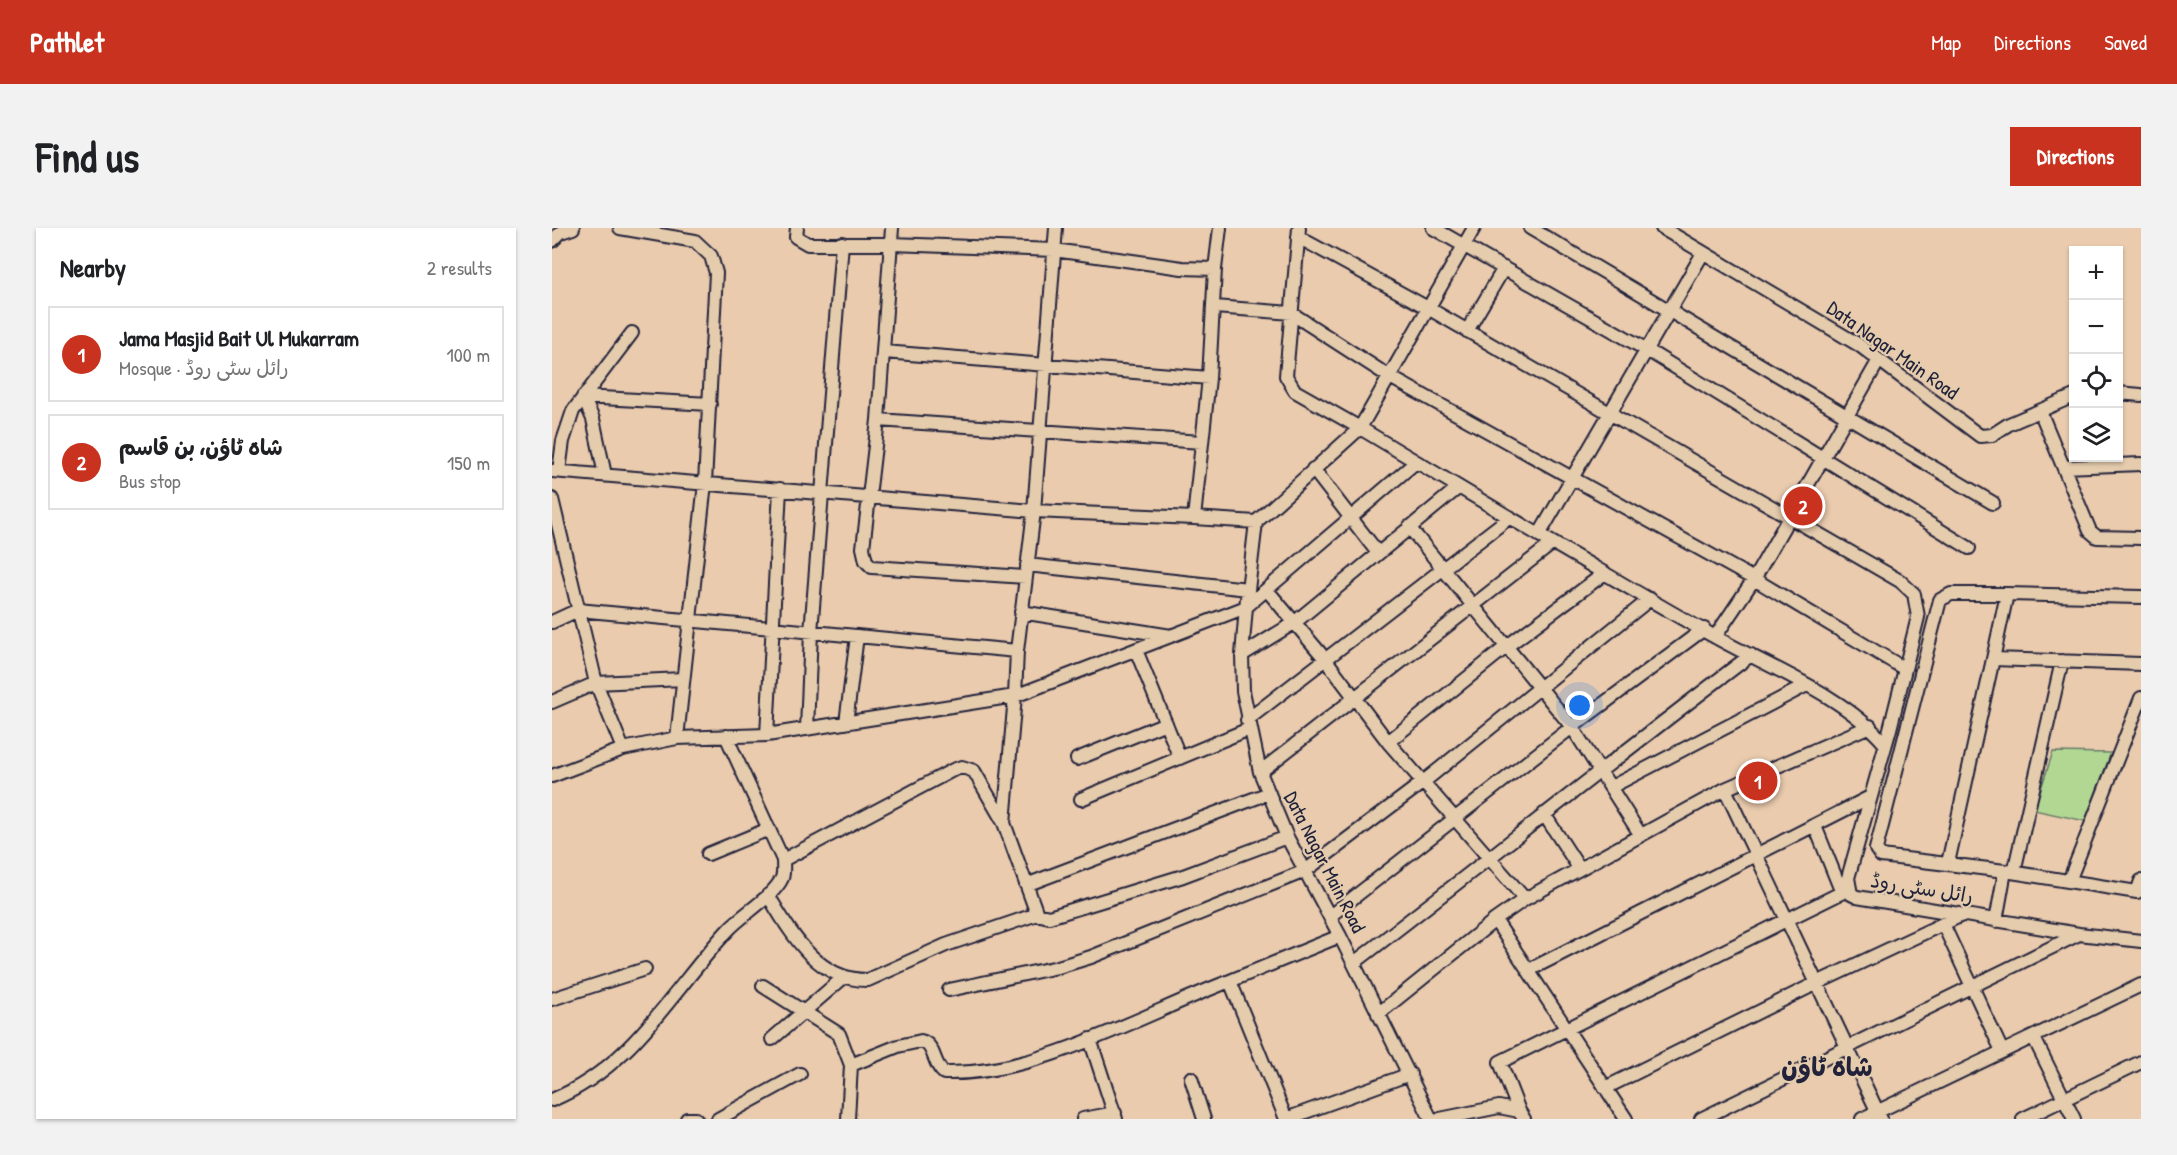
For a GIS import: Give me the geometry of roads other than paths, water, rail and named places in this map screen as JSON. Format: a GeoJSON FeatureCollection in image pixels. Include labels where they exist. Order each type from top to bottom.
{"type":"FeatureCollection","features":[{"type":"Feature","properties":{"kind":"street"},"geometry":{"type":"LineString","coordinates":[[552,241],[561,232],[573,228]]}},
{"type":"Feature","properties":{"kind":"street"},"geometry":{"type":"LineString","coordinates":[[620,228],[695,241],[711,256],[716,273],[705,483],[677,738]]}},
{"type":"Feature","properties":{"kind":"street"},"geometry":{"type":"LineString","coordinates":[[797,228],[796,237],[802,243],[1054,250],[1215,269]]}},
{"type":"Feature","properties":{"kind":"street"},"geometry":{"type":"LineString","coordinates":[[891,228],[892,244],[884,352],[863,548],[866,561],[872,567],[1026,571],[1248,589]]}},
{"type":"Feature","properties":{"kind":"street"},"geometry":{"type":"LineString","coordinates":[[1004,823],[1017,651],[1034,511],[1038,431],[1056,228]]}},
{"type":"Feature","properties":{"kind":"street"},"geometry":{"type":"LineString","coordinates":[[1194,518],[1209,378],[1215,307],[1215,269],[1220,228]]}},
{"type":"Feature","properties":{"kind":"street"},"geometry":{"type":"LineString","coordinates":[[1432,228],[1647,350],[1970,548]]}},
{"type":"Feature","properties":{"kind":"street"},"geometry":{"type":"LineString","coordinates":[[632,333],[573,411],[555,471],[1034,511],[1256,522],[1360,428],[1474,228]]}},
{"type":"Feature","properties":{"kind":"street"},"geometry":{"type":"LineString","coordinates":[[1530,228],[1846,418],[1994,503]]}},
{"type":"Feature","properties":{"kind":"street","name":"Data Nagar Main Road"},"geometry":{"type":"LineString","coordinates":[[1662,228],[1859,345],[1980,436],[1992,435],[2009,424],[2069,398]]}},
{"type":"Feature","properties":{"kind":"street"},"geometry":{"type":"LineString","coordinates":[[1298,233],[1285,365],[1290,385],[1295,391],[1715,637],[1807,685],[1870,726],[1885,744]]}},
{"type":"Feature","properties":{"kind":"street","name":"رائل سٹی روڈ"},"geometry":{"type":"LineString","coordinates":[[1298,233],[1609,415],[1900,581],[1914,594],[1918,616],[1845,891],[1857,897],[1996,921],[2141,941]]}},
{"type":"Feature","properties":{"kind":"street"},"geometry":{"type":"LineString","coordinates":[[807,729],[811,632],[842,243]]}},
{"type":"Feature","properties":{"kind":"street"},"geometry":{"type":"LineString","coordinates":[[1539,535],[1703,253]]}},
{"type":"Feature","properties":{"kind":"street"},"geometry":{"type":"LineString","coordinates":[[1467,331],[1504,268]]}},
{"type":"Feature","properties":{"kind":"street"},"geometry":{"type":"LineString","coordinates":[[1215,307],[1291,313],[1389,377],[1754,579],[1905,669]]}},
{"type":"Feature","properties":{"kind":"street"},"geometry":{"type":"LineString","coordinates":[[884,352],[1209,378]]}},
{"type":"Feature","properties":{"kind":"street"},"geometry":{"type":"LineString","coordinates":[[1715,637],[1754,579],[1880,360]]}},
{"type":"Feature","properties":{"kind":"street"},"geometry":{"type":"LineString","coordinates":[[2123,393],[2141,395]]}},
{"type":"Feature","properties":{"kind":"street"},"geometry":{"type":"LineString","coordinates":[[583,397],[710,404]]}},
{"type":"Feature","properties":{"kind":"street"},"geometry":{"type":"LineString","coordinates":[[583,397],[592,419],[605,475]]}},
{"type":"Feature","properties":{"kind":"street"},"geometry":{"type":"LineString","coordinates":[[2040,411],[2090,531],[2097,537],[2141,538]]}},
{"type":"Feature","properties":{"kind":"street"},"geometry":{"type":"LineString","coordinates":[[878,420],[1202,442]]}},
{"type":"Feature","properties":{"kind":"street"},"geometry":{"type":"LineString","coordinates":[[552,776],[623,749],[677,738],[767,735],[1015,696],[1246,607],[1416,462]]}},
{"type":"Feature","properties":{"kind":"street"},"geometry":{"type":"LineString","coordinates":[[2064,467],[2141,464]]}},
{"type":"Feature","properties":{"kind":"street"},"geometry":{"type":"LineString","coordinates":[[1313,469],[1378,553]]}},
{"type":"Feature","properties":{"kind":"street"},"geometry":{"type":"LineString","coordinates":[[1242,655],[1294,622],[1459,487]]}},
{"type":"Feature","properties":{"kind":"street"},"geometry":{"type":"LineString","coordinates":[[767,735],[780,489]]}},
{"type":"Feature","properties":{"kind":"street"},"geometry":{"type":"LineString","coordinates":[[552,499],[596,682],[623,749]]}},
{"type":"Feature","properties":{"kind":"street"},"geometry":{"type":"LineString","coordinates":[[1081,799],[1180,758],[1248,724],[1326,660],[1510,517]]}},
{"type":"Feature","properties":{"kind":"street","name":"Data Nagar Main Road"},"geometry":{"type":"LineString","coordinates":[[1256,522],[1242,655],[1248,724],[1260,772],[1287,837],[1330,916],[1431,1119]]}},
{"type":"Feature","properties":{"kind":"street"},"geometry":{"type":"LineString","coordinates":[[1410,527],[1572,727],[1640,834]]}},
{"type":"Feature","properties":{"kind":"street"},"geometry":{"type":"LineString","coordinates":[[1260,772],[1355,701],[1553,543]]}},
{"type":"Feature","properties":{"kind":"street"},"geometry":{"type":"LineString","coordinates":[[1388,742],[1506,647],[1605,573]]}},
{"type":"Feature","properties":{"kind":"street"},"geometry":{"type":"LineString","coordinates":[[1267,590],[1326,660],[1355,701],[1422,783],[1525,899]]}},
{"type":"Feature","properties":{"kind":"street"},"geometry":{"type":"LineString","coordinates":[[2140,888],[1881,856],[1876,849],[1940,600],[1951,594],[2141,597]]}},
{"type":"Feature","properties":{"kind":"street"},"geometry":{"type":"LineString","coordinates":[[1948,863],[2007,594]]}},
{"type":"Feature","properties":{"kind":"street"},"geometry":{"type":"LineString","coordinates":[[949,990],[1058,967],[1091,957],[1305,871],[1422,783],[1650,599]]}},
{"type":"Feature","properties":{"kind":"street"},"geometry":{"type":"LineString","coordinates":[[552,622],[578,610],[1017,651]]}},
{"type":"Feature","properties":{"kind":"street"},"geometry":{"type":"LineString","coordinates":[[1022,612],[1172,636]]}},
{"type":"Feature","properties":{"kind":"street"},"geometry":{"type":"LineString","coordinates":[[1330,916],[1572,727],[1704,629]]}},
{"type":"Feature","properties":{"kind":"street"},"geometry":{"type":"LineString","coordinates":[[846,723],[856,636]]}},
{"type":"Feature","properties":{"kind":"street"},"geometry":{"type":"LineString","coordinates":[[1136,650],[1180,758]]}},
{"type":"Feature","properties":{"kind":"street"},"geometry":{"type":"LineString","coordinates":[[1354,963],[1489,859],[1599,769],[1751,655]]}},
{"type":"Feature","properties":{"kind":"street"},"geometry":{"type":"LineString","coordinates":[[1994,659],[2141,664]]}},
{"type":"Feature","properties":{"kind":"street"},"geometry":{"type":"LineString","coordinates":[[1996,921],[2062,661]]}},
{"type":"Feature","properties":{"kind":"street"},"geometry":{"type":"LineString","coordinates":[[552,702],[596,682],[683,679]]}},
{"type":"Feature","properties":{"kind":"street"},"geometry":{"type":"LineString","coordinates":[[1611,787],[1807,685]]}},
{"type":"Feature","properties":{"kind":"street"},"geometry":{"type":"LineString","coordinates":[[2069,881],[2141,698]]}},
{"type":"Feature","properties":{"kind":"street"},"geometry":{"type":"LineString","coordinates":[[1077,759],[1166,723]]}},
{"type":"Feature","properties":{"kind":"street"},"geometry":{"type":"LineString","coordinates":[[1378,1014],[1495,920],[1525,899],[1725,789],[1870,726]]}},
{"type":"Feature","properties":{"kind":"street"},"geometry":{"type":"LineString","coordinates":[[552,1100],[566,1094],[615,1060],[659,1017],[730,928],[768,895],[782,878],[783,860],[726,736]]}},
{"type":"Feature","properties":{"kind":"street"},"geometry":{"type":"LineString","coordinates":[[783,860],[962,767],[974,771],[1004,823],[1037,914]]}},
{"type":"Feature","properties":{"kind":"street"},"geometry":{"type":"LineString","coordinates":[[1725,789],[1879,1115]]}},
{"type":"Feature","properties":{"kind":"street"},"geometry":{"type":"LineString","coordinates":[[1026,885],[1269,793]]}},
{"type":"Feature","properties":{"kind":"street"},"geometry":{"type":"LineString","coordinates":[[1529,970],[1870,797]]}},
{"type":"Feature","properties":{"kind":"street"},"geometry":{"type":"LineString","coordinates":[[1544,814],[1579,868]]}},
{"type":"Feature","properties":{"kind":"street"},"geometry":{"type":"LineString","coordinates":[[1522,1115],[1500,1062],[1845,891],[1815,826]]}},
{"type":"Feature","properties":{"kind":"street"},"geometry":{"type":"LineString","coordinates":[[708,854],[769,829]]}},
{"type":"Feature","properties":{"kind":"street"},"geometry":{"type":"LineString","coordinates":[[768,895],[801,948],[843,977],[868,980],[946,945],[1037,914],[1059,915],[1183,876],[1287,837]]}},
{"type":"Feature","properties":{"kind":"street"},"geometry":{"type":"LineString","coordinates":[[1605,1088],[1817,983],[1962,915]]}},
{"type":"Feature","properties":{"kind":"street"},"geometry":{"type":"LineString","coordinates":[[1495,920],[1626,1119]]}},
{"type":"Feature","properties":{"kind":"street"},"geometry":{"type":"LineString","coordinates":[[1942,924],[2002,1051]]}},
{"type":"Feature","properties":{"kind":"street"},"geometry":{"type":"LineString","coordinates":[[1701,1119],[2079,934]]}},
{"type":"Feature","properties":{"kind":"street"},"geometry":{"type":"LineString","coordinates":[[851,1065],[898,1046],[921,1041],[929,1045],[939,1069],[944,1073],[999,1070],[1090,1039],[1174,1002],[1340,936]]}},
{"type":"Feature","properties":{"kind":"street"},"geometry":{"type":"LineString","coordinates":[[552,999],[645,969]]}},
{"type":"Feature","properties":{"kind":"street"},"geometry":{"type":"LineString","coordinates":[[772,1039],[843,977]]}},
{"type":"Feature","properties":{"kind":"street"},"geometry":{"type":"LineString","coordinates":[[1230,981],[1286,1119],[1410,1074]]}},
{"type":"Feature","properties":{"kind":"street"},"geometry":{"type":"LineString","coordinates":[[1862,1119],[1879,1115],[2002,1051],[2034,1038],[2141,985]]}},
{"type":"Feature","properties":{"kind":"street"},"geometry":{"type":"LineString","coordinates":[[763,986],[839,1034],[845,1043],[851,1065],[848,1119]]}},
{"type":"Feature","properties":{"kind":"street"},"geometry":{"type":"LineString","coordinates":[[2034,1038],[2074,1119]]}},
{"type":"Feature","properties":{"kind":"street"},"geometry":{"type":"LineString","coordinates":[[1083,1119],[1116,1116],[1090,1039]]}},
{"type":"Feature","properties":{"kind":"street"},"geometry":{"type":"LineString","coordinates":[[2024,1119],[2141,1062]]}},
{"type":"Feature","properties":{"kind":"street"},"geometry":{"type":"LineString","coordinates":[[718,1119],[800,1074]]}},
{"type":"Feature","properties":{"kind":"street"},"geometry":{"type":"LineString","coordinates":[[1191,1078],[1204,1119]]}},
{"type":"Feature","properties":{"kind":"street"},"geometry":{"type":"LineString","coordinates":[[1440,1119],[1499,1107],[1522,1115]]}},
{"type":"Feature","properties":{"kind":"street"},"geometry":{"type":"LineString","coordinates":[[687,1119],[696,1119]]}},
{"type":"Feature","properties":{"kind":"place","name":"شاہ ٹاؤن، بن قاسم"},"geometry":{"type":"Point","coordinates":[1803,506]}},
{"type":"Feature","properties":{"kind":"place","name":"Jama Masjid Bait Ul Mukarram"},"geometry":{"type":"Point","coordinates":[1758,781]}},
{"type":"Feature","properties":{"kind":"district","name":"شاہ ٹاؤن"},"geometry":{"type":"Point","coordinates":[1827,1067]}}]}
